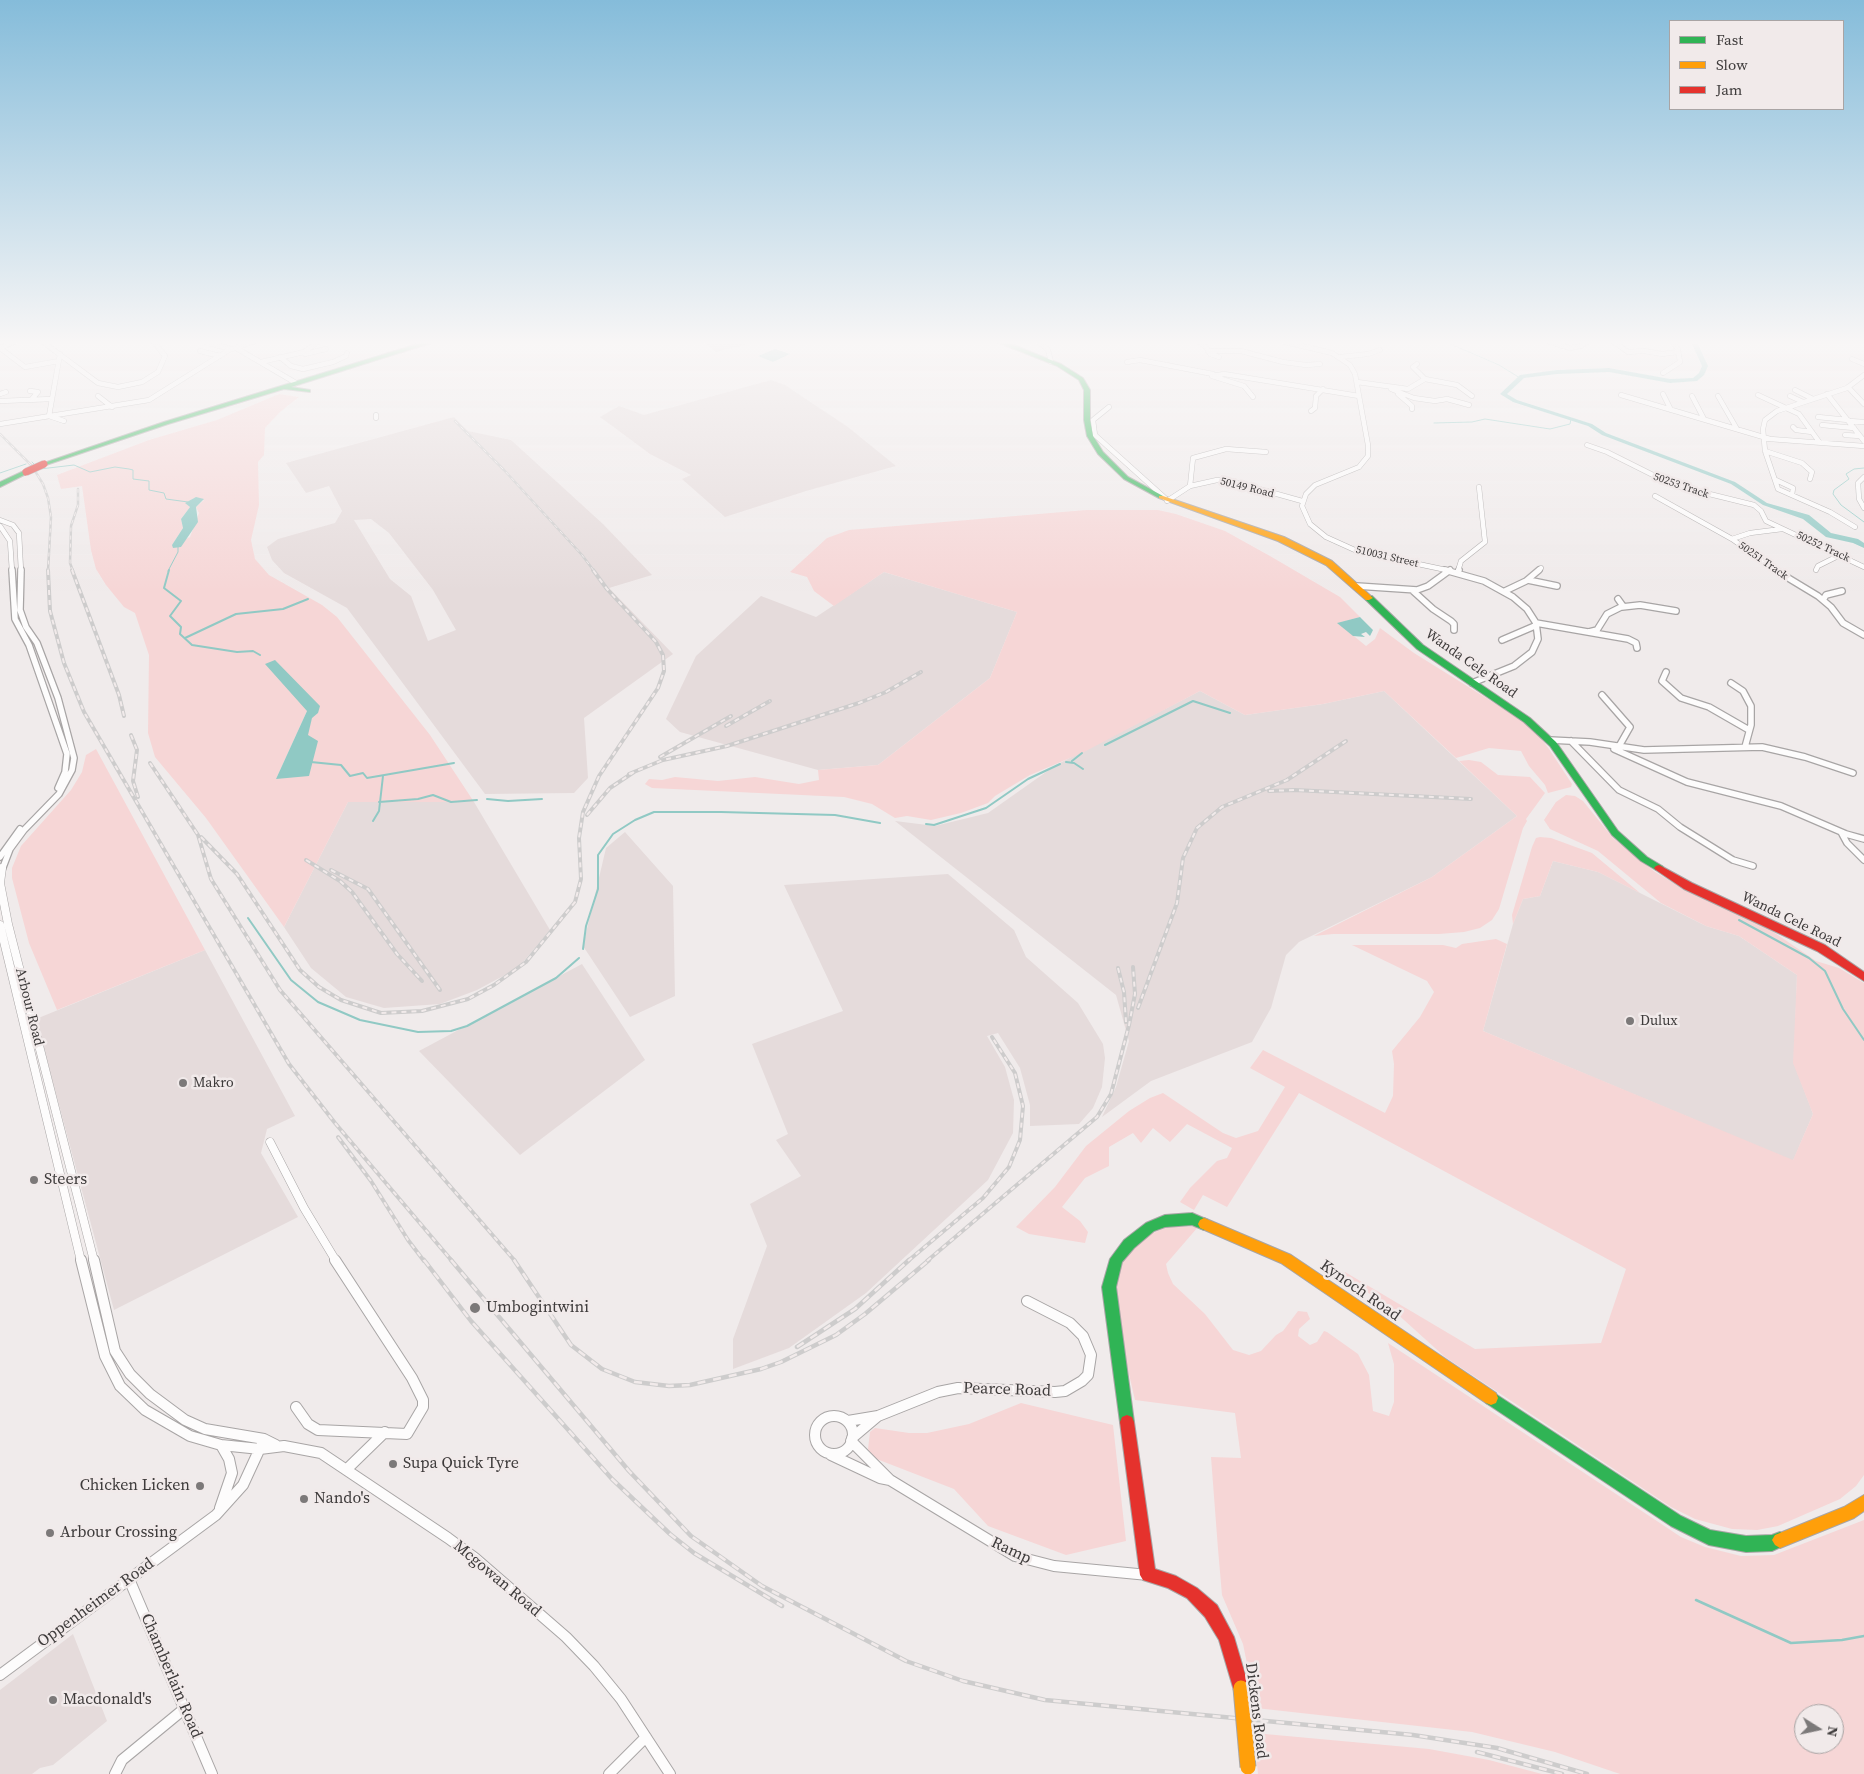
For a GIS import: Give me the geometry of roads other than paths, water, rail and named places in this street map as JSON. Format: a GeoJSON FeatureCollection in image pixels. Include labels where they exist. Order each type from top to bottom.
{"type":"FeatureCollection","features":[{"type":"Feature","properties":{"kind":"street"},"geometry":{"type":"LineString","coordinates":[[1,485],[44,464],[160,425]]}},
{"type":"Feature","properties":{"kind":"street","name":"Wanda Cele Road"},"geometry":{"type":"LineString","coordinates":[[1088,425],[1100,453],[1126,478],[1168,500],[1281,539],[1329,562],[1357,586],[1420,647],[1516,712],[1550,740],[1607,823],[1622,840],[1644,859],[1688,886],[1821,948],[1864,976]]}},
{"type":"Feature","properties":{"kind":"street"},"geometry":{"type":"LineString","coordinates":[[1093,425],[1098,440],[1150,484],[1157,493],[1168,500]]}},
{"type":"Feature","properties":{"kind":"street"},"geometry":{"type":"LineString","coordinates":[[1302,501],[1315,485],[1354,469],[1368,456],[1364,425]]}},
{"type":"Feature","properties":{"kind":"street"},"geometry":{"type":"LineString","coordinates":[[1724,425],[1764,437],[1864,446]]}},
{"type":"Feature","properties":{"kind":"street"},"geometry":{"type":"LineString","coordinates":[[1735,425],[1738,429]]}},
{"type":"Feature","properties":{"kind":"street"},"geometry":{"type":"LineString","coordinates":[[1764,425],[1765,451],[1776,480],[1776,488],[1830,512],[1855,527]]}},
{"type":"Feature","properties":{"kind":"street"},"geometry":{"type":"LineString","coordinates":[[1807,425],[1820,443]]}},
{"type":"Feature","properties":{"kind":"street"},"geometry":{"type":"LineString","coordinates":[[1852,425],[1864,441]]}},
{"type":"Feature","properties":{"kind":"street"},"geometry":{"type":"LineString","coordinates":[[1822,426],[1854,428]]}},
{"type":"Feature","properties":{"kind":"street"},"geometry":{"type":"LineString","coordinates":[[1793,427],[1795,430],[1812,432]]}},
{"type":"Feature","properties":{"kind":"street"},"geometry":{"type":"LineString","coordinates":[[1845,435],[1860,436]]}},
{"type":"Feature","properties":{"kind":"street","name":"50253 Track"},"geometry":{"type":"LineString","coordinates":[[1587,445],[1607,452],[1673,485],[1710,496],[1751,504]]}},
{"type":"Feature","properties":{"kind":"street"},"geometry":{"type":"LineString","coordinates":[[1190,486],[1190,471],[1193,458],[1226,448],[1266,452]]}},
{"type":"Feature","properties":{"kind":"street"},"geometry":{"type":"LineString","coordinates":[[1765,451],[1802,463],[1813,473],[1810,479]]}},
{"type":"Feature","properties":{"kind":"street"},"geometry":{"type":"LineString","coordinates":[[1864,478],[1858,482],[1859,498],[1864,508]]}},
{"type":"Feature","properties":{"kind":"street","name":"50149 Road"},"geometry":{"type":"LineString","coordinates":[[1168,500],[1190,486],[1206,481],[1223,480],[1302,501]]}},
{"type":"Feature","properties":{"kind":"street"},"geometry":{"type":"LineString","coordinates":[[1776,480],[1793,488],[1792,495]]}},
{"type":"Feature","properties":{"kind":"street"},"geometry":{"type":"LineString","coordinates":[[1458,572],[1461,561],[1482,546],[1485,539],[1479,487]]}},
{"type":"Feature","properties":{"kind":"street","name":"50251 Track"},"geometry":{"type":"LineString","coordinates":[[1655,496],[1673,508],[1732,539],[1823,600],[1843,623],[1864,635]]}},
{"type":"Feature","properties":{"kind":"street","name":"510031 Street"},"geometry":{"type":"LineString","coordinates":[[1302,501],[1303,511],[1310,524],[1319,533],[1339,544],[1367,554],[1450,570],[1484,580],[1505,591],[1527,609],[1536,624]]}},
{"type":"Feature","properties":{"kind":"street","name":"50252 Track"},"geometry":{"type":"LineString","coordinates":[[1751,504],[1761,511],[1764,520],[1864,567]]}},
{"type":"Feature","properties":{"kind":"street","name":"Arbour Road"},"geometry":{"type":"LineString","coordinates":[[0,520],[13,525],[19,533],[21,546],[15,619],[35,662],[64,744],[67,763],[61,783],[54,794],[11,839],[0,857]]}},
{"type":"Feature","properties":{"kind":"street","name":"Arbour Road"},"geometry":{"type":"LineString","coordinates":[[0,526],[10,542],[16,600],[26,627],[37,643],[59,701],[74,758],[72,770],[59,794],[24,830],[10,849],[3,866],[0,883],[8,924],[116,1351],[130,1374],[150,1394],[180,1417],[205,1429],[262,1444]]}},
{"type":"Feature","properties":{"kind":"street","name":"50252 Track"},"geometry":{"type":"LineString","coordinates":[[1732,539],[1750,533],[1782,529]]}},
{"type":"Feature","properties":{"kind":"street"},"geometry":{"type":"LineString","coordinates":[[1816,570],[1818,566],[1840,555]]}},
{"type":"Feature","properties":{"kind":"street"},"geometry":{"type":"LineString","coordinates":[[1505,591],[1528,580],[1541,568]]}},
{"type":"Feature","properties":{"kind":"street"},"geometry":{"type":"LineString","coordinates":[[1357,586],[1412,590],[1428,586],[1450,570]]}},
{"type":"Feature","properties":{"kind":"street"},"geometry":{"type":"LineString","coordinates":[[1528,580],[1557,586]]}},
{"type":"Feature","properties":{"kind":"street"},"geometry":{"type":"LineString","coordinates":[[1412,590],[1433,609],[1451,620],[1454,624],[1454,630]]}},
{"type":"Feature","properties":{"kind":"street"},"geometry":{"type":"LineString","coordinates":[[1823,600],[1826,595],[1842,591]]}},
{"type":"Feature","properties":{"kind":"street"},"geometry":{"type":"LineString","coordinates":[[1618,599],[1622,607]]}},
{"type":"Feature","properties":{"kind":"street"},"geometry":{"type":"LineString","coordinates":[[1586,632],[1597,630],[1607,614],[1622,607],[1640,605],[1676,611]]}},
{"type":"Feature","properties":{"kind":"street"},"geometry":{"type":"LineString","coordinates":[[1472,682],[1522,662],[1536,646],[1538,632],[1536,624]]}},
{"type":"Feature","properties":{"kind":"street"},"geometry":{"type":"LineString","coordinates":[[1502,640],[1536,624],[1631,640],[1637,645],[1637,648]]}},
{"type":"Feature","properties":{"kind":"street"},"geometry":{"type":"LineString","coordinates":[[1666,672],[1662,677],[1662,681],[1681,698],[1708,707],[1749,730]]}},
{"type":"Feature","properties":{"kind":"street"},"geometry":{"type":"LineString","coordinates":[[1731,683],[1743,691],[1750,702],[1752,717],[1745,747]]}},
{"type":"Feature","properties":{"kind":"street"},"geometry":{"type":"LineString","coordinates":[[1602,694],[1630,728],[1615,748]]}},
{"type":"Feature","properties":{"kind":"street"},"geometry":{"type":"LineString","coordinates":[[1550,740],[1644,750],[1745,747],[1784,751],[1853,773]]}},
{"type":"Feature","properties":{"kind":"street"},"geometry":{"type":"LineString","coordinates":[[1571,741],[1614,786],[1658,809],[1680,827],[1733,860],[1753,866]]}},
{"type":"Feature","properties":{"kind":"street"},"geometry":{"type":"LineString","coordinates":[[1615,748],[1686,782],[1781,806],[1841,832],[1864,839]]}},
{"type":"Feature","properties":{"kind":"street"},"geometry":{"type":"LineString","coordinates":[[1841,832],[1847,843],[1864,860]]}},
{"type":"Feature","properties":{"kind":"street","name":"Arbour Road"},"geometry":{"type":"LineString","coordinates":[[0,925],[61,1184],[105,1356],[111,1372],[120,1386],[157,1418],[190,1436],[221,1445],[262,1444]]}},
{"type":"Feature","properties":{"kind":"street"},"geometry":{"type":"LineString","coordinates":[[270,1142],[313,1224],[388,1340],[423,1400],[422,1413],[407,1434],[318,1430],[308,1424],[296,1407]]}},
{"type":"Feature","properties":{"kind":"street","name":"Kynoch Road"},"geometry":{"type":"LineString","coordinates":[[1148,1575],[1110,1287],[1111,1273],[1116,1259],[1128,1244],[1150,1227],[1180,1219],[1192,1219],[1208,1224],[1286,1259],[1426,1356],[1676,1521],[1710,1537],[1746,1544],[1772,1543],[1849,1513],[1864,1502]]}},
{"type":"Feature","properties":{"kind":"street","name":"Pearce Road"},"geometry":{"type":"LineString","coordinates":[[848,1421],[878,1416],[938,1392],[958,1388],[976,1387],[1055,1392],[1065,1391],[1082,1381],[1088,1375],[1091,1355],[1083,1336],[1070,1323],[1027,1301]]}},
{"type":"Feature","properties":{"kind":"street"},"geometry":{"type":"LineString","coordinates":[[838,1415],[848,1421],[853,1432],[852,1440],[844,1450],[831,1454],[824,1452],[816,1442],[816,1428],[824,1418],[831,1416],[838,1415]]}},
{"type":"Feature","properties":{"kind":"street","name":"Pearce Road"},"geometry":{"type":"LineString","coordinates":[[852,1440],[878,1416]]}},
{"type":"Feature","properties":{"kind":"street"},"geometry":{"type":"LineString","coordinates":[[347,1469],[385,1432]]}},
{"type":"Feature","properties":{"kind":"street","name":"Ramp"},"geometry":{"type":"LineString","coordinates":[[852,1440],[890,1480],[1015,1556],[1054,1566],[1148,1575]]}},
{"type":"Feature","properties":{"kind":"street","name":"Mcgowan Road"},"geometry":{"type":"LineString","coordinates":[[262,1444],[304,1448],[321,1453],[347,1469],[474,1558],[566,1637],[594,1666],[621,1699],[670,1774]]}},
{"type":"Feature","properties":{"kind":"street","name":"Oppenheimer Road"},"geometry":{"type":"LineString","coordinates":[[0,1674],[216,1515],[243,1485],[262,1444]]}},
{"type":"Feature","properties":{"kind":"street"},"geometry":{"type":"LineString","coordinates":[[216,1515],[229,1487],[232,1473],[229,1459],[221,1445]]}},
{"type":"Feature","properties":{"kind":"street","name":"Ramp"},"geometry":{"type":"LineString","coordinates":[[831,1454],[880,1478],[890,1480]]}},
{"type":"Feature","properties":{"kind":"street","name":"Dickens Road"},"geometry":{"type":"LineString","coordinates":[[1148,1575],[1171,1581],[1192,1593],[1211,1611],[1226,1637],[1235,1662],[1241,1688],[1248,1771]]}},
{"type":"Feature","properties":{"kind":"street","name":"Chamberlain Road"},"geometry":{"type":"LineString","coordinates":[[129,1579],[212,1774]]}},
{"type":"Feature","properties":{"kind":"street"},"geometry":{"type":"LineString","coordinates":[[115,1774],[122,1760],[184,1709]]}},
{"type":"Feature","properties":{"kind":"street"},"geometry":{"type":"LineString","coordinates":[[609,1774],[646,1737]]}},
{"type":"Feature","properties":{"kind":"water"},"geometry":{"type":"Polygon","coordinates":[[[196,497],[204,499],[196,507],[198,522],[181,547],[173,548],[172,545],[183,528],[181,519],[190,507],[185,503],[196,497]]]}},
{"type":"Feature","properties":{"kind":"water"},"geometry":{"type":"Polygon","coordinates":[[[1360,617],[1373,630],[1370,636],[1366,632],[1361,634],[1365,637],[1353,636],[1337,623],[1360,617]]]}},
{"type":"Feature","properties":{"kind":"water"},"geometry":{"type":"Polygon","coordinates":[[[275,660],[320,706],[318,713],[312,718],[308,735],[318,741],[309,776],[276,779],[307,711],[265,664],[275,660]]]}},
{"type":"Feature","properties":{"kind":"waterway"},"geometry":{"type":"LineString","coordinates":[[1523,425],[1550,429],[1567,425]]}},
{"type":"Feature","properties":{"kind":"waterway"},"geometry":{"type":"LineString","coordinates":[[1589,425],[1604,434],[1733,483],[1765,504],[1806,517],[1829,535],[1855,541],[1864,546]]}},
{"type":"Feature","properties":{"kind":"waterway"},"geometry":{"type":"LineString","coordinates":[[32,462],[36,466]]}},
{"type":"Feature","properties":{"kind":"waterway"},"geometry":{"type":"LineString","coordinates":[[0,473],[26,464]]}},
{"type":"Feature","properties":{"kind":"waterway"},"geometry":{"type":"LineString","coordinates":[[40,469],[74,465],[90,472],[115,467],[129,469],[133,470],[133,479],[149,481],[149,490],[164,493],[166,499],[188,502]]}},
{"type":"Feature","properties":{"kind":"waterway"},"geometry":{"type":"LineString","coordinates":[[1864,468],[1854,469],[1846,474],[1849,479],[1834,490],[1833,494],[1841,505],[1864,522]]}},
{"type":"Feature","properties":{"kind":"waterway"},"geometry":{"type":"LineString","coordinates":[[168,571],[178,552],[178,546]]}},
{"type":"Feature","properties":{"kind":"waterway"},"geometry":{"type":"LineString","coordinates":[[169,570],[164,588],[181,601],[170,616],[181,627],[180,634],[192,645],[237,652],[253,651],[260,655]]}},
{"type":"Feature","properties":{"kind":"waterway"},"geometry":{"type":"LineString","coordinates":[[185,638],[236,614],[283,609],[308,599]]}},
{"type":"Feature","properties":{"kind":"waterway"},"geometry":{"type":"LineString","coordinates":[[1105,745],[1193,701],[1230,713]]}},
{"type":"Feature","properties":{"kind":"waterway"},"geometry":{"type":"LineString","coordinates":[[1072,761],[1082,753]]}},
{"type":"Feature","properties":{"kind":"waterway"},"geometry":{"type":"LineString","coordinates":[[311,762],[341,765],[350,776],[363,773],[367,778],[454,763]]}},
{"type":"Feature","properties":{"kind":"waterway"},"geometry":{"type":"LineString","coordinates":[[1066,762],[1074,763],[1083,769]]}},
{"type":"Feature","properties":{"kind":"waterway"},"geometry":{"type":"LineString","coordinates":[[926,824],[934,825],[986,808],[1028,779],[1060,764]]}},
{"type":"Feature","properties":{"kind":"waterway"},"geometry":{"type":"LineString","coordinates":[[380,802],[383,776]]}},
{"type":"Feature","properties":{"kind":"waterway"},"geometry":{"type":"LineString","coordinates":[[380,802],[418,799],[433,795],[451,802],[477,800]]}},
{"type":"Feature","properties":{"kind":"waterway"},"geometry":{"type":"LineString","coordinates":[[487,799],[508,801],[542,799]]}},
{"type":"Feature","properties":{"kind":"waterway"},"geometry":{"type":"LineString","coordinates":[[373,821],[379,811],[380,802]]}},
{"type":"Feature","properties":{"kind":"waterway"},"geometry":{"type":"LineString","coordinates":[[583,949],[586,926],[598,889],[598,855],[613,834],[635,820],[654,812],[721,812],[835,815],[880,823]]}},
{"type":"Feature","properties":{"kind":"waterway"},"geometry":{"type":"LineString","coordinates":[[248,918],[291,980],[318,1002],[360,1020],[418,1032],[451,1031],[467,1026],[556,978],[579,958]]}},
{"type":"Feature","properties":{"kind":"waterway"},"geometry":{"type":"LineString","coordinates":[[1739,920],[1809,958],[1825,971],[1843,1009],[1864,1040]]}},
{"type":"Feature","properties":{"kind":"waterway"},"geometry":{"type":"LineString","coordinates":[[1696,1600],[1791,1643],[1842,1640],[1864,1636]]}},
{"type":"Feature","properties":{"kind":"railway"},"geometry":{"type":"LineString","coordinates":[[459,425],[504,470],[582,555],[594,571]]}},
{"type":"Feature","properties":{"kind":"railway"},"geometry":{"type":"LineString","coordinates":[[0,434],[32,466],[43,484],[48,498],[51,517],[48,571]]}},
{"type":"Feature","properties":{"kind":"railway"},"geometry":{"type":"LineString","coordinates":[[73,571],[70,563],[71,526],[78,505],[78,489]]}},
{"type":"Feature","properties":{"kind":"railway"},"geometry":{"type":"LineString","coordinates":[[72,570],[119,695],[124,716]]}},
{"type":"Feature","properties":{"kind":"railway"},"geometry":{"type":"LineString","coordinates":[[201,837],[237,874],[300,970],[319,987],[341,1000],[381,1013],[422,1011],[468,999],[494,985],[526,962],[575,902],[581,879],[579,838],[583,812],[599,776],[658,688],[664,671],[663,655],[656,642],[607,589],[593,570]]}},
{"type":"Feature","properties":{"kind":"railway"},"geometry":{"type":"LineString","coordinates":[[48,571],[50,611],[64,663],[84,712],[289,1064],[335,1123],[452,1261]]}},
{"type":"Feature","properties":{"kind":"railway"},"geometry":{"type":"LineString","coordinates":[[629,774],[663,760],[727,746],[859,703],[886,692],[921,672]]}},
{"type":"Feature","properties":{"kind":"railway"},"geometry":{"type":"LineString","coordinates":[[726,726],[770,701]]}},
{"type":"Feature","properties":{"kind":"railway"},"geometry":{"type":"LineString","coordinates":[[660,757],[731,716]]}},
{"type":"Feature","properties":{"kind":"railway"},"geometry":{"type":"LineString","coordinates":[[131,735],[137,750],[133,781],[138,797]]}},
{"type":"Feature","properties":{"kind":"railway"},"geometry":{"type":"LineString","coordinates":[[1138,1008],[1177,903],[1183,858],[1197,828],[1222,807],[1287,780],[1346,741]]}},
{"type":"Feature","properties":{"kind":"railway"},"geometry":{"type":"LineString","coordinates":[[150,763],[198,835],[211,879],[280,990],[515,1261]]}},
{"type":"Feature","properties":{"kind":"railway"},"geometry":{"type":"LineString","coordinates":[[587,815],[610,788],[634,772]]}},
{"type":"Feature","properties":{"kind":"railway"},"geometry":{"type":"LineString","coordinates":[[1269,791],[1295,790],[1471,799]]}},
{"type":"Feature","properties":{"kind":"railway"},"geometry":{"type":"LineString","coordinates":[[306,860],[340,881],[352,892],[397,954],[422,981]]}},
{"type":"Feature","properties":{"kind":"railway"},"geometry":{"type":"LineString","coordinates":[[331,870],[368,889],[440,990]]}},
{"type":"Feature","properties":{"kind":"railway"},"geometry":{"type":"LineString","coordinates":[[927,1261],[1097,1117],[1111,1094],[1129,1025],[1135,994],[1133,967]]}},
{"type":"Feature","properties":{"kind":"railway"},"geometry":{"type":"LineString","coordinates":[[1118,968],[1124,992],[1126,1022]]}},
{"type":"Feature","properties":{"kind":"railway"},"geometry":{"type":"LineString","coordinates":[[908,1261],[983,1198],[1009,1167],[1020,1140],[1023,1106],[1015,1073],[992,1037]]}},
{"type":"Feature","properties":{"kind":"railway"},"geometry":{"type":"LineString","coordinates":[[338,1137],[371,1181],[408,1240],[424,1261]]}},
{"type":"Feature","properties":{"kind":"railway"},"geometry":{"type":"LineString","coordinates":[[424,1260],[471,1321],[612,1479],[670,1534],[694,1553],[782,1606]]}},
{"type":"Feature","properties":{"kind":"railway"},"geometry":{"type":"LineString","coordinates":[[451,1260],[629,1471],[691,1536],[762,1586],[906,1661],[963,1681],[1045,1700],[1413,1735],[1497,1748],[1587,1774]]}},
{"type":"Feature","properties":{"kind":"railway"},"geometry":{"type":"LineString","coordinates":[[514,1260],[571,1345],[602,1369],[635,1382],[669,1386],[690,1385],[761,1369],[781,1362],[836,1335],[865,1314],[929,1260]]}},
{"type":"Feature","properties":{"kind":"railway"},"geometry":{"type":"LineString","coordinates":[[797,1347],[855,1309],[909,1260]]}},
{"type":"Feature","properties":{"kind":"railway"},"geometry":{"type":"LineString","coordinates":[[1477,1752],[1562,1774]]}},
{"type":"Feature","properties":{"kind":"place","name":"Dulux"},"geometry":{"type":"Point","coordinates":[1630,1021]}},
{"type":"Feature","properties":{"kind":"place","name":"Makro"},"geometry":{"type":"Point","coordinates":[183,1083]}},
{"type":"Feature","properties":{"kind":"place","name":"Steers"},"geometry":{"type":"Point","coordinates":[34,1180]}},
{"type":"Feature","properties":{"kind":"place","name":"Umbogintwini"},"geometry":{"type":"Point","coordinates":[475,1308]}},
{"type":"Feature","properties":{"kind":"place","name":"Supa Quick Tyre"},"geometry":{"type":"Point","coordinates":[393,1464]}},
{"type":"Feature","properties":{"kind":"place","name":"Chicken Licken"},"geometry":{"type":"Point","coordinates":[200,1486]}},
{"type":"Feature","properties":{"kind":"place","name":"Nando's"},"geometry":{"type":"Point","coordinates":[304,1499]}},
{"type":"Feature","properties":{"kind":"place","name":"Arbour Crossing"},"geometry":{"type":"Point","coordinates":[50,1533]}},
{"type":"Feature","properties":{"kind":"place","name":"Macdonald's"},"geometry":{"type":"Point","coordinates":[53,1700]}}]}
